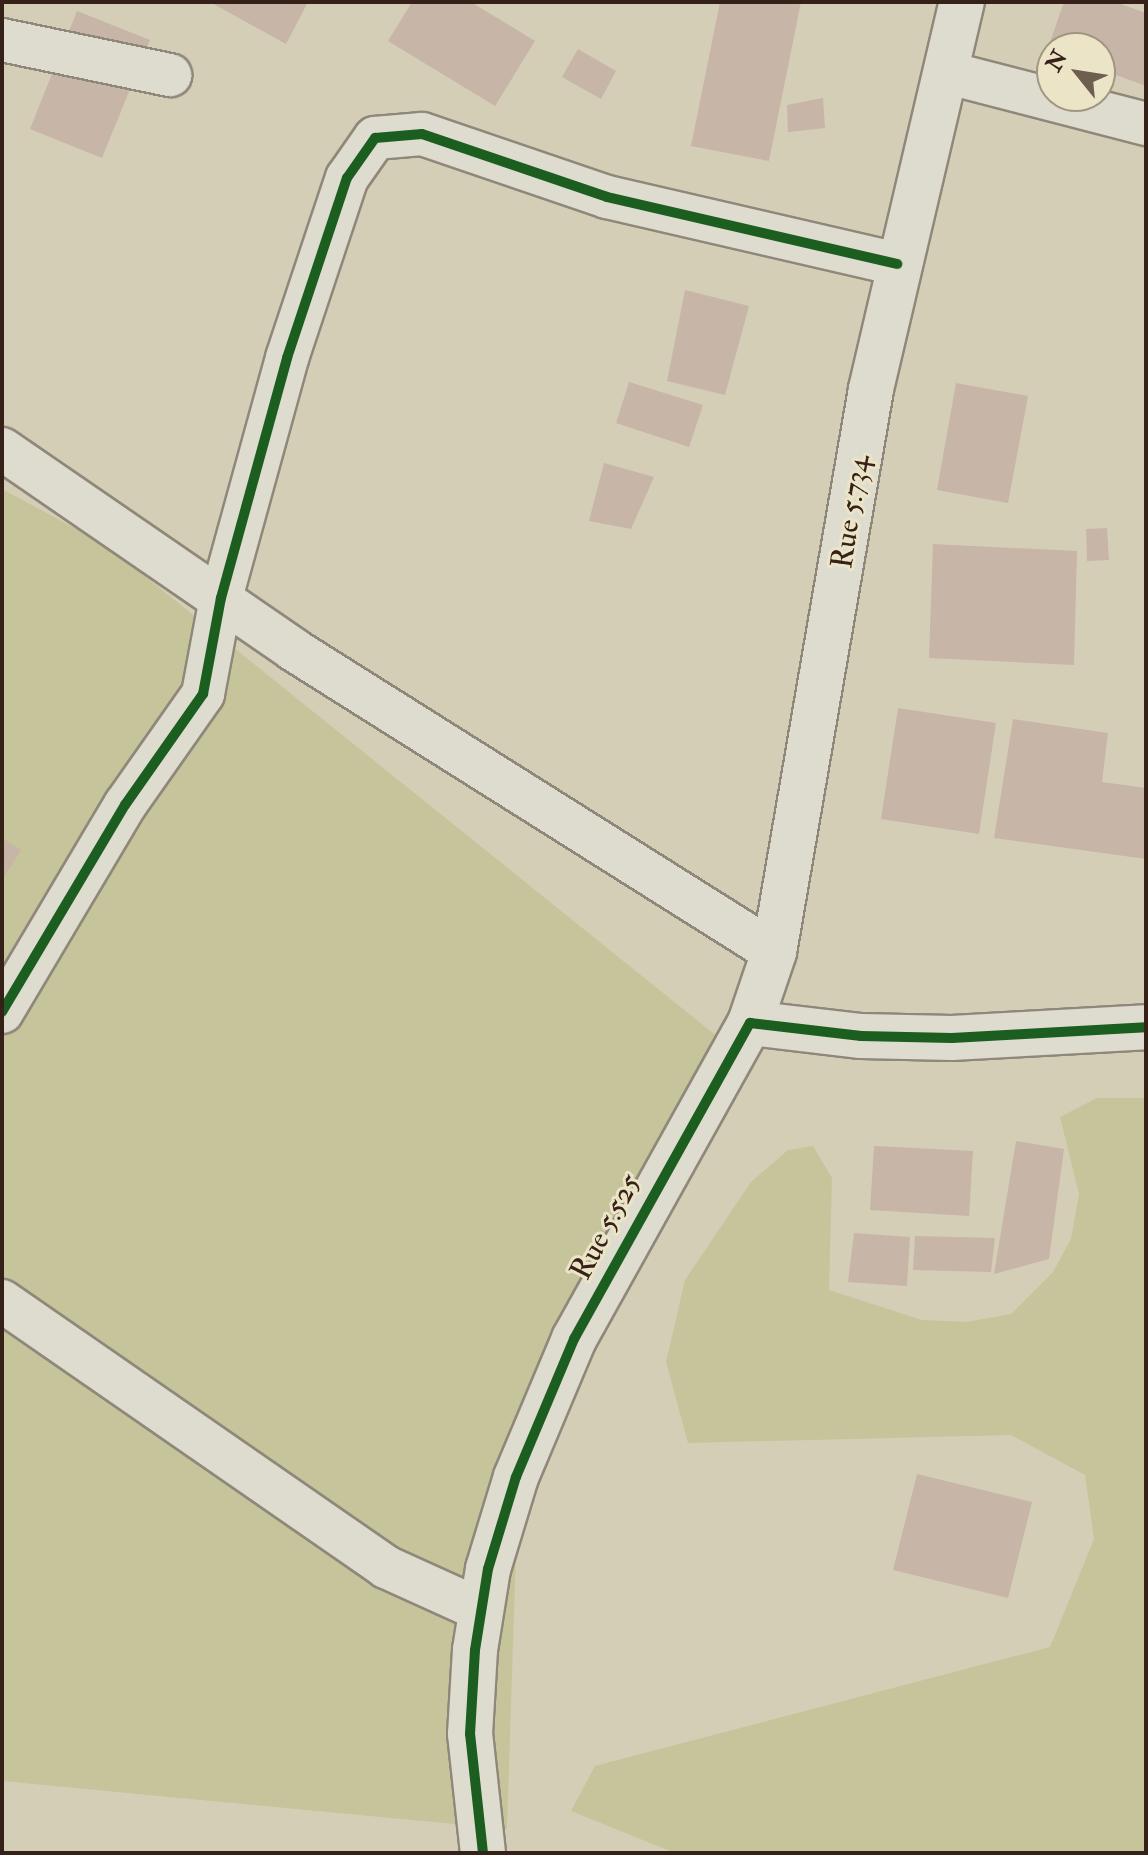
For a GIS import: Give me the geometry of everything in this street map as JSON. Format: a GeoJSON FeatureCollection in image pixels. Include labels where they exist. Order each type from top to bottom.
{"type":"FeatureCollection","features":[{"type":"Feature","properties":{"kind":"street","name":"Rue 5.734"},"geometry":{"type":"LineString","coordinates":[[750,1023],[774,952],[871,389],[897,264],[962,2]]}},
{"type":"Feature","properties":{"kind":"street"},"geometry":{"type":"LineString","coordinates":[[2,40],[170,75]]}},
{"type":"Feature","properties":{"kind":"street"},"geometry":{"type":"LineString","coordinates":[[945,72],[1146,124]]}},
{"type":"Feature","properties":{"kind":"street"},"geometry":{"type":"LineString","coordinates":[[2,1012],[125,805],[203,694],[221,598],[287,358],[347,178],[375,138],[422,134],[607,197],[897,264]]}},
{"type":"Feature","properties":{"kind":"street"},"geometry":{"type":"LineString","coordinates":[[2,449],[374,702],[774,952]]}},
{"type":"Feature","properties":{"kind":"street"},"geometry":{"type":"LineString","coordinates":[[750,1023],[861,1036],[952,1038],[1146,1027]]}},
{"type":"Feature","properties":{"kind":"street","name":"Rue 5.525"},"geometry":{"type":"LineString","coordinates":[[483,1853],[470,1734],[481,1610],[516,1477],[574,1339],[750,1023]]}},
{"type":"Feature","properties":{"kind":"street"},"geometry":{"type":"LineString","coordinates":[[2,1301],[386,1567],[481,1610]]}},
{"type":"Feature","properties":{"kind":"shaded area"},"geometry":{"type":"Polygon","coordinates":[[[2,489],[106,545],[744,1058],[614,1274],[516,1550],[507,1829],[2,1781],[2,489]]]}},
{"type":"Feature","properties":{"kind":"shaded area"},"geometry":{"type":"Polygon","coordinates":[[[1097,1098],[1146,1098],[1146,1853],[675,1853],[571,1811],[595,1766],[1050,1647],[1094,1539],[1085,1475],[1011,1435],[688,1443],[666,1362],[685,1280],[751,1182],[788,1150],[813,1146],[832,1178],[829,1290],[922,1320],[966,1322],[1011,1314],[1053,1272],[1071,1239],[1079,1194],[1060,1117],[1097,1098]]]}},
{"type":"Feature","properties":{"kind":"building"},"geometry":{"type":"Polygon","coordinates":[[[210,2],[308,2],[286,44],[210,2]]]}},
{"type":"Feature","properties":{"kind":"building"},"geometry":{"type":"Polygon","coordinates":[[[412,2],[471,2],[535,41],[495,106],[388,41],[412,2]]]}},
{"type":"Feature","properties":{"kind":"building"},"geometry":{"type":"Polygon","coordinates":[[[720,2],[801,2],[769,161],[691,146],[720,2]]]}},
{"type":"Feature","properties":{"kind":"building"},"geometry":{"type":"Polygon","coordinates":[[[1064,2],[1115,2],[1146,13],[1146,86],[1116,75],[1116,32],[1054,32],[1064,2]]]}},
{"type":"Feature","properties":{"kind":"building"},"geometry":{"type":"Polygon","coordinates":[[[77,11],[150,40],[102,158],[30,129],[77,11]]]}},
{"type":"Feature","properties":{"kind":"building"},"geometry":{"type":"Polygon","coordinates":[[[578,49],[616,71],[601,99],[562,77],[578,49]]]}},
{"type":"Feature","properties":{"kind":"building"},"geometry":{"type":"Polygon","coordinates":[[[823,98],[825,128],[788,132],[787,105],[823,98]]]}},
{"type":"Feature","properties":{"kind":"building"},"geometry":{"type":"Polygon","coordinates":[[[685,290],[749,306],[725,395],[667,381],[685,290]]]}},
{"type":"Feature","properties":{"kind":"building"},"geometry":{"type":"Polygon","coordinates":[[[629,382],[703,405],[689,447],[616,423],[629,382]]]}},
{"type":"Feature","properties":{"kind":"building"},"geometry":{"type":"Polygon","coordinates":[[[956,383],[1028,396],[1008,503],[937,490],[956,383]]]}},
{"type":"Feature","properties":{"kind":"building"},"geometry":{"type":"Polygon","coordinates":[[[604,463],[654,477],[631,529],[589,521],[604,463]]]}},
{"type":"Feature","properties":{"kind":"building"},"geometry":{"type":"Polygon","coordinates":[[[1107,528],[1109,560],[1087,561],[1086,529],[1107,528]]]}},
{"type":"Feature","properties":{"kind":"building"},"geometry":{"type":"Polygon","coordinates":[[[933,544],[1077,551],[1074,665],[929,658],[933,544]]]}},
{"type":"Feature","properties":{"kind":"building"},"geometry":{"type":"Polygon","coordinates":[[[898,708],[996,723],[979,834],[881,819],[898,708]]]}},
{"type":"Feature","properties":{"kind":"building"},"geometry":{"type":"Polygon","coordinates":[[[1013,719],[1108,733],[1102,782],[1146,788],[1146,859],[994,838],[1013,719]]]}},
{"type":"Feature","properties":{"kind":"building"},"geometry":{"type":"Polygon","coordinates":[[[2,838],[21,850],[2,880],[2,838]]]}},
{"type":"Feature","properties":{"kind":"building"},"geometry":{"type":"Polygon","coordinates":[[[1016,1141],[1064,1149],[1049,1259],[994,1274],[1016,1141]]]}},
{"type":"Feature","properties":{"kind":"building"},"geometry":{"type":"Polygon","coordinates":[[[874,1146],[973,1151],[969,1216],[870,1210],[874,1146]]]}},
{"type":"Feature","properties":{"kind":"building"},"geometry":{"type":"Polygon","coordinates":[[[854,1233],[910,1237],[907,1286],[848,1282],[854,1233]]]}},
{"type":"Feature","properties":{"kind":"building"},"geometry":{"type":"Polygon","coordinates":[[[915,1236],[995,1238],[991,1272],[913,1270],[915,1236]]]}},
{"type":"Feature","properties":{"kind":"building"},"geometry":{"type":"Polygon","coordinates":[[[917,1474],[1032,1502],[1008,1598],[893,1570],[917,1474]]]}},
{"type":"Feature","properties":{"kind":"cycle path"},"geometry":{"type":"LineString","coordinates":[[2,1012],[125,805],[203,694],[221,598],[287,358],[347,178],[375,138],[422,134],[607,197],[897,264]]}},
{"type":"Feature","properties":{"kind":"cycle path"},"geometry":{"type":"LineString","coordinates":[[483,1853],[470,1734],[475,1650],[488,1569],[516,1477],[574,1339],[750,1023],[861,1036],[952,1038],[1146,1027]]}}]}
